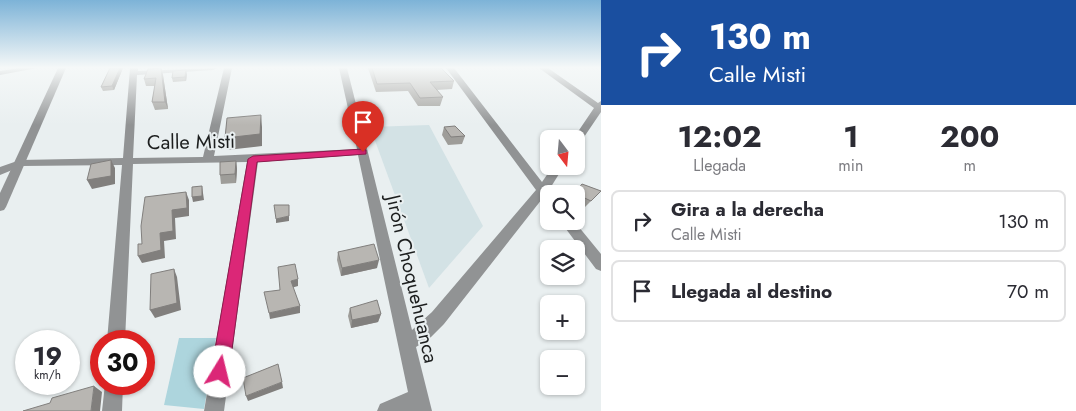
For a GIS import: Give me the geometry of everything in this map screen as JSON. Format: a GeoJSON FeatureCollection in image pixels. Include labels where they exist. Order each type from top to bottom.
{"type":"FeatureCollection","features":[{"type":"Feature","properties":{"kind":"street"},"geometry":{"type":"LineString","coordinates":[[0,207],[54,87]]}},
{"type":"Feature","properties":{"kind":"street"},"geometry":{"type":"LineString","coordinates":[[117,330],[133,87]]}},
{"type":"Feature","properties":{"kind":"street"},"geometry":{"type":"LineString","coordinates":[[208,160],[224,87]]}},
{"type":"Feature","properties":{"kind":"street","name":"Jirón Choquehuanca"},"geometry":{"type":"LineString","coordinates":[[348,87],[420,404]]}},
{"type":"Feature","properties":{"kind":"street"},"geometry":{"type":"LineString","coordinates":[[464,87],[540,187]]}},
{"type":"Feature","properties":{"kind":"street"},"geometry":{"type":"LineString","coordinates":[[571,87],[600,107],[584,130]]}},
{"type":"Feature","properties":{"kind":"street","name":"Calle Misti"},"geometry":{"type":"LineString","coordinates":[[20,163],[253,159],[363,152]]}},
{"type":"Feature","properties":{"kind":"street"},"geometry":{"type":"LineString","coordinates":[[214,411],[253,159]]}},
{"type":"Feature","properties":{"kind":"street"},"geometry":{"type":"LineString","coordinates":[[0,171],[20,163]]}},
{"type":"Feature","properties":{"kind":"street"},"geometry":{"type":"LineString","coordinates":[[406,343],[423,332],[438,318],[540,202]]}},
{"type":"Feature","properties":{"kind":"street"},"geometry":{"type":"LineString","coordinates":[[573,230],[601,265]]}},
{"type":"Feature","properties":{"kind":"street"},"geometry":{"type":"LineString","coordinates":[[112,411],[113,395]]}},
{"type":"Feature","properties":{"kind":"street"},"geometry":{"type":"LineString","coordinates":[[387,411],[420,404]]}},
{"type":"Feature","properties":{"kind":"shaded area"},"geometry":{"type":"Polygon","coordinates":[[[429,125],[483,226],[429,288],[370,127],[429,125]]]}},
{"type":"Feature","properties":{"kind":"shaded area"},"geometry":{"type":"Polygon","coordinates":[[[179,338],[216,338],[204,409],[164,405],[179,338]]]}},
{"type":"Feature","properties":{"kind":"building"},"geometry":{"type":"Polygon","coordinates":[[[154,87],[163,87],[165,102],[152,102],[154,87]]]}},
{"type":"Feature","properties":{"kind":"building"},"geometry":{"type":"Polygon","coordinates":[[[413,87],[434,87],[443,97],[420,98],[413,87]]]}},
{"type":"Feature","properties":{"kind":"building"},"geometry":{"type":"Polygon","coordinates":[[[261,115],[260,134],[225,138],[227,118],[261,115]]]}},
{"type":"Feature","properties":{"kind":"building"},"geometry":{"type":"Polygon","coordinates":[[[455,126],[465,136],[451,137],[444,127],[455,126]]]}},
{"type":"Feature","properties":{"kind":"building"},"geometry":{"type":"Polygon","coordinates":[[[111,160],[111,176],[87,180],[91,164],[111,160]]]}},
{"type":"Feature","properties":{"kind":"building"},"geometry":{"type":"Polygon","coordinates":[[[236,161],[235,174],[220,175],[220,162],[236,161]]]}},
{"type":"Feature","properties":{"kind":"building"},"geometry":{"type":"Polygon","coordinates":[[[585,185],[601,191],[591,201],[585,198],[585,185]]]}},
{"type":"Feature","properties":{"kind":"building"},"geometry":{"type":"Polygon","coordinates":[[[202,186],[202,196],[192,197],[192,187],[202,186]]]}},
{"type":"Feature","properties":{"kind":"building"},"geometry":{"type":"Polygon","coordinates":[[[186,192],[187,208],[172,210],[173,231],[160,233],[161,250],[138,256],[138,244],[142,244],[141,226],[145,197],[186,192]]]}},
{"type":"Feature","properties":{"kind":"building"},"geometry":{"type":"Polygon","coordinates":[[[274,205],[289,205],[289,216],[276,219],[274,205]]]}},
{"type":"Feature","properties":{"kind":"building"},"geometry":{"type":"Polygon","coordinates":[[[374,244],[379,260],[342,268],[338,252],[374,244]]]}},
{"type":"Feature","properties":{"kind":"building"},"geometry":{"type":"Polygon","coordinates":[[[295,264],[298,279],[291,281],[300,306],[269,313],[264,292],[280,290],[278,267],[295,264]]]}},
{"type":"Feature","properties":{"kind":"building"},"geometry":{"type":"Polygon","coordinates":[[[174,269],[177,303],[150,310],[151,274],[174,269]]]}},
{"type":"Feature","properties":{"kind":"building"},"geometry":{"type":"Polygon","coordinates":[[[377,300],[381,314],[352,320],[350,308],[377,300]]]}},
{"type":"Feature","properties":{"kind":"building"},"geometry":{"type":"Polygon","coordinates":[[[278,364],[282,382],[246,396],[243,378],[278,364]]]}},
{"type":"Feature","properties":{"kind":"building"},"geometry":{"type":"Polygon","coordinates":[[[90,387],[90,395],[93,395],[91,411],[23,411],[50,403],[52,398],[62,395],[80,395],[80,390],[90,387]]]}},
{"type":"Feature","properties":{"kind":"route"},"geometry":{"type":"LineString","coordinates":[[220,372],[253,159],[363,152]]}}]}
